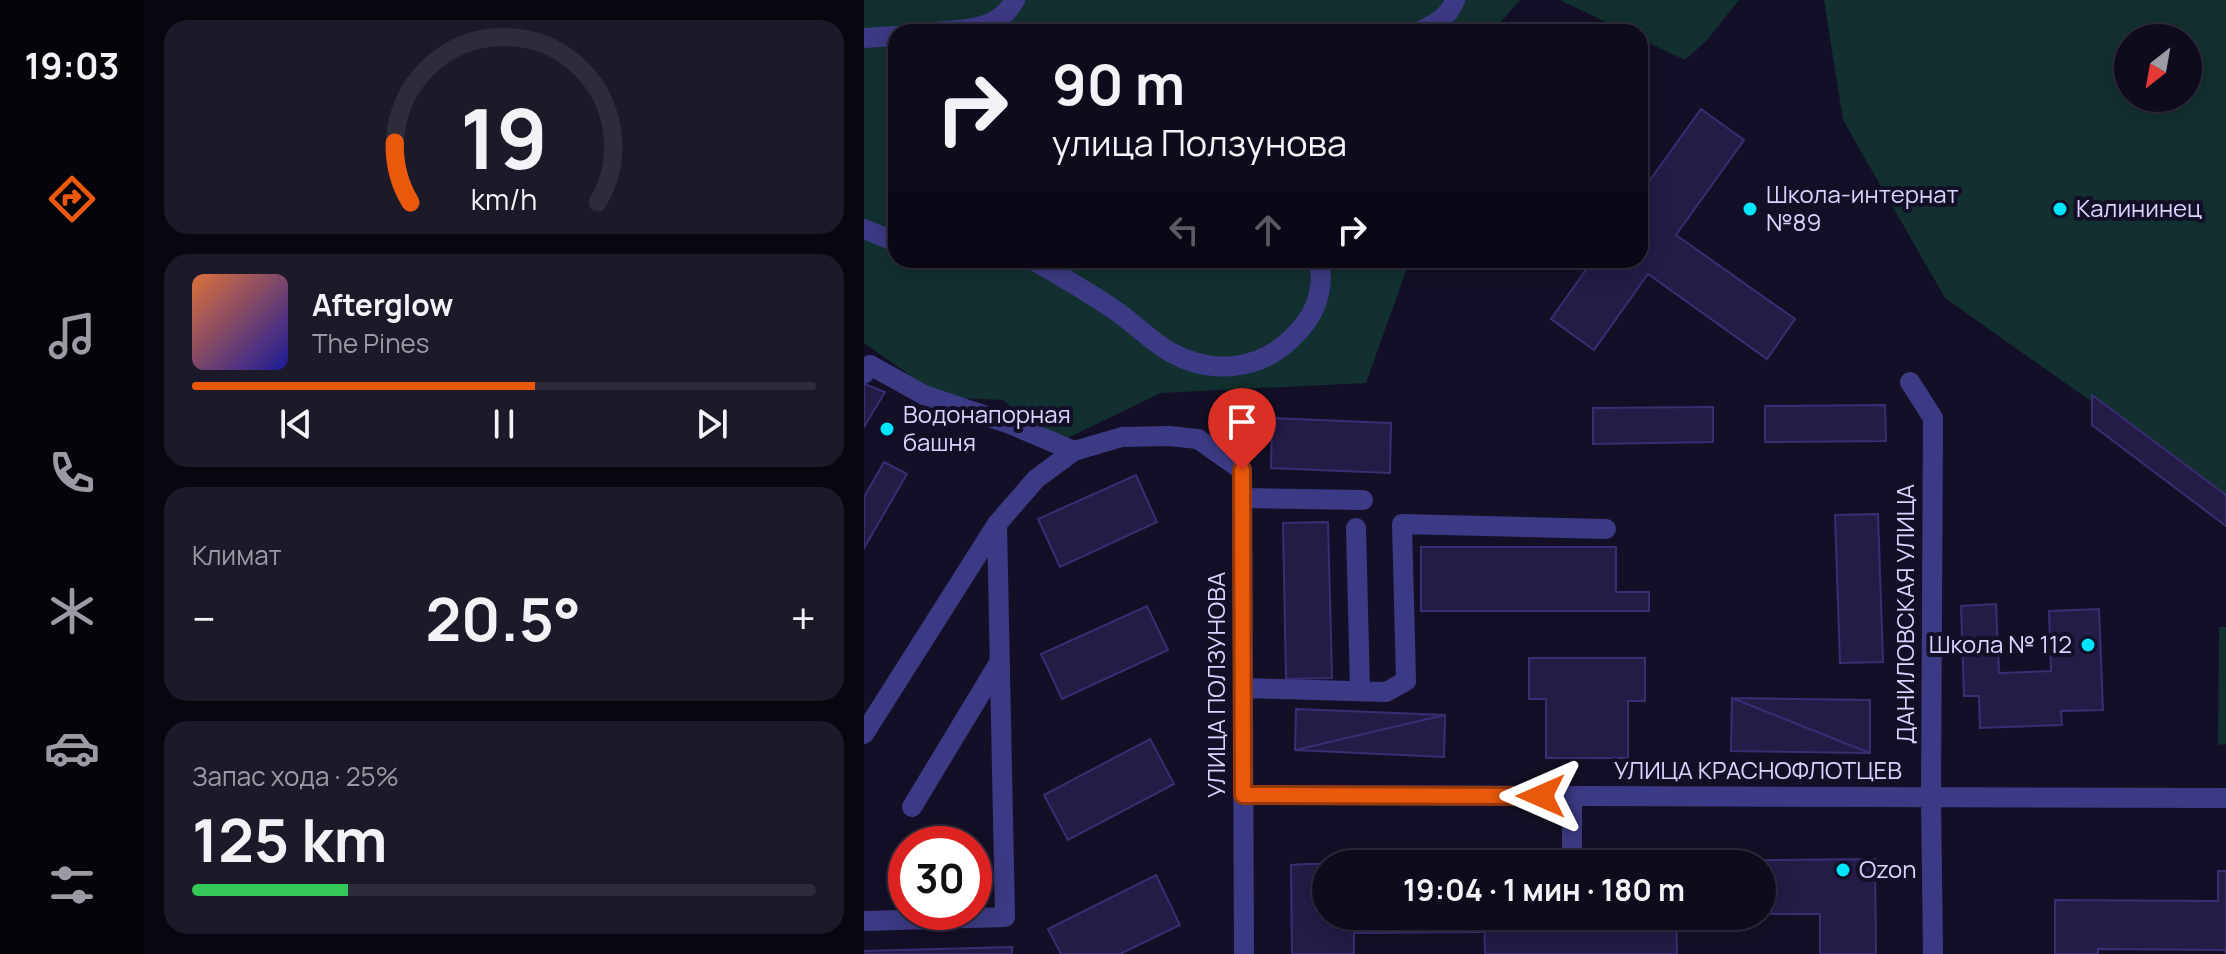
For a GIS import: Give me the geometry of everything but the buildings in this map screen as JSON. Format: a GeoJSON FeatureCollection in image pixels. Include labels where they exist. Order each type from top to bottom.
{"type":"FeatureCollection","features":[{"type":"Feature","properties":{"kind":"street"},"geometry":{"type":"LineString","coordinates":[[990,24],[1001,19],[1015,0]]}},
{"type":"Feature","properties":{"kind":"street"},"geometry":{"type":"LineString","coordinates":[[1433,24],[1443,19],[1455,0]]}},
{"type":"Feature","properties":{"kind":"street"},"geometry":{"type":"LineString","coordinates":[[864,38],[888,36]]}},
{"type":"Feature","properties":{"kind":"street"},"geometry":{"type":"LineString","coordinates":[[864,229],[888,239]]}},
{"type":"Feature","properties":{"kind":"street"},"geometry":{"type":"LineString","coordinates":[[1046,268],[1116,311],[1167,351],[1184,359],[1227,367],[1243,366],[1270,356],[1297,334],[1316,305],[1321,286],[1320,268]]}},
{"type":"Feature","properties":{"kind":"street"},"geometry":{"type":"LineString","coordinates":[[864,374],[870,365],[924,395],[1010,424],[1074,451]]}},
{"type":"Feature","properties":{"kind":"street","name":"ДАНИЛОВСКАЯ УЛИЦА"},"geometry":{"type":"LineString","coordinates":[[1910,382],[1933,418],[1933,954]]}},
{"type":"Feature","properties":{"kind":"street","name":"УЛИЦА ПОЛЗУНОВА"},"geometry":{"type":"LineString","coordinates":[[1074,451],[1122,437],[1198,439],[1242,470],[1244,954]]}},
{"type":"Feature","properties":{"kind":"street"},"geometry":{"type":"LineString","coordinates":[[864,734],[997,524],[1036,479],[1074,451]]}},
{"type":"Feature","properties":{"kind":"street"},"geometry":{"type":"LineString","coordinates":[[1243,498],[1363,500]]}},
{"type":"Feature","properties":{"kind":"street"},"geometry":{"type":"LineString","coordinates":[[864,921],[1005,917],[997,524]]}},
{"type":"Feature","properties":{"kind":"street"},"geometry":{"type":"LineString","coordinates":[[1243,688],[1386,692],[1406,681],[1402,524],[1606,529]]}},
{"type":"Feature","properties":{"kind":"street"},"geometry":{"type":"LineString","coordinates":[[1356,528],[1360,691]]}},
{"type":"Feature","properties":{"kind":"street"},"geometry":{"type":"LineString","coordinates":[[912,807],[999,663]]}},
{"type":"Feature","properties":{"kind":"street","name":"УЛИЦА КРАСНОФЛОТЦЕВ"},"geometry":{"type":"LineString","coordinates":[[1243,795],[2226,798]]}},
{"type":"Feature","properties":{"kind":"street"},"geometry":{"type":"LineString","coordinates":[[1572,796],[1572,850]]}},
{"type":"Feature","properties":{"kind":"green space"},"geometry":{"type":"Polygon","coordinates":[[[864,0],[1520,0],[1499,24],[888,24],[888,268],[1407,268],[1366,383],[1161,393],[1053,445],[1003,400],[941,397],[864,343],[864,0]]]}},
{"type":"Feature","properties":{"kind":"green space"},"geometry":{"type":"Polygon","coordinates":[[[1560,0],[1739,0],[1707,40],[1685,60],[1648,43],[1648,24],[1610,24],[1560,0]]]}},
{"type":"Feature","properties":{"kind":"green space","name":"Калининец"},"geometry":{"type":"Polygon","coordinates":[[[1824,0],[2226,0],[2226,497],[1945,298],[1843,120],[1824,0]]]}},
{"type":"Feature","properties":{"kind":"green space"},"geometry":{"type":"Polygon","coordinates":[[[2219,627],[2226,627],[2226,744],[2218,745],[2219,627]]]}},
{"type":"Feature","properties":{"kind":"place","name":"Школа-интернат №89"},"geometry":{"type":"Point","coordinates":[1750,209]}},
{"type":"Feature","properties":{"kind":"place","name":"Калининец"},"geometry":{"type":"Point","coordinates":[2060,209]}},
{"type":"Feature","properties":{"kind":"place","name":"Водонапорная башня"},"geometry":{"type":"Point","coordinates":[887,429]}},
{"type":"Feature","properties":{"kind":"place","name":"Школа № 112"},"geometry":{"type":"Point","coordinates":[2088,645]}},
{"type":"Feature","properties":{"kind":"place","name":"Ozon"},"geometry":{"type":"Point","coordinates":[1843,870]}},
{"type":"Feature","properties":{"kind":"route"},"geometry":{"type":"LineString","coordinates":[[1242,470],[1243,795],[1541,796]]}}]}
